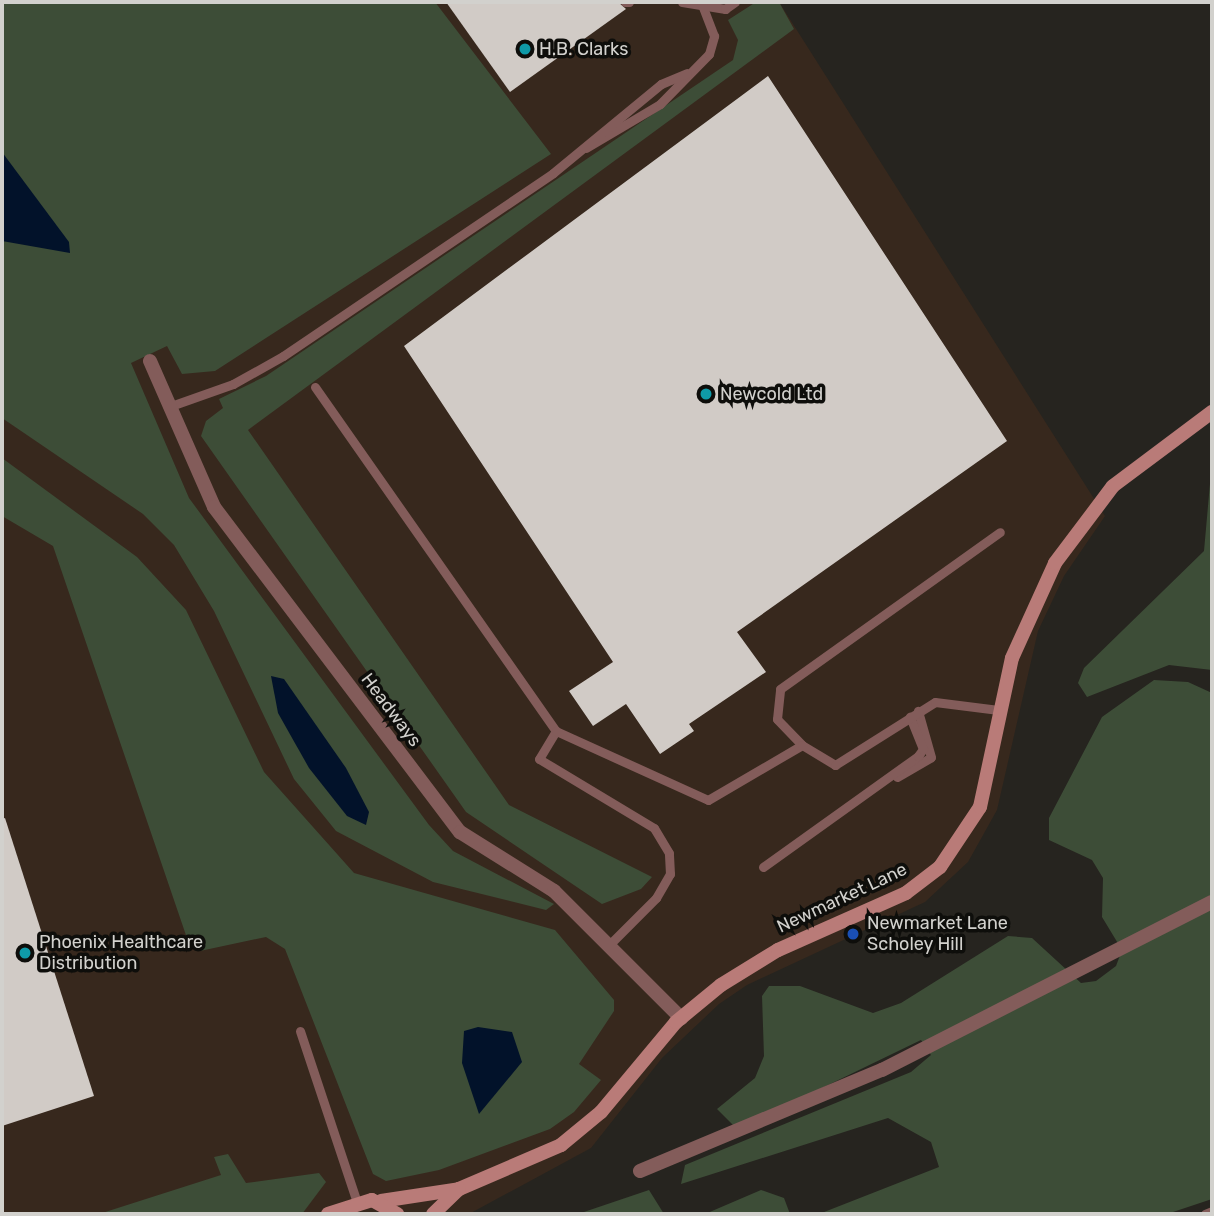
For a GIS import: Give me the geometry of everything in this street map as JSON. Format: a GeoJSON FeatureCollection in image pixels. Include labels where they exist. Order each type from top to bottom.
{"type":"FeatureCollection","features":[{"type":"Feature","properties":{"kind":"main road","name":"Newmarket Lane"},"geometry":{"type":"LineString","coordinates":[[328,1214],[357,1202],[459,1189],[528,1163],[576,1133],[681,1018],[752,964],[883,905],[940,867],[980,807],[998,710],[1024,624],[1072,537],[1144,458],[1212,412]]}},
{"type":"Feature","properties":{"kind":"main road","name":"Newmarket Lane"},"geometry":{"type":"LineString","coordinates":[[433,1214],[459,1189]]}},
{"type":"Feature","properties":{"kind":"main road"},"geometry":{"type":"LineString","coordinates":[[380,1201],[397,1214]]}},
{"type":"Feature","properties":{"kind":"street","name":"Headways"},"geometry":{"type":"LineString","coordinates":[[150,360],[166,407],[214,508],[460,832],[554,891],[681,1018]]}},
{"type":"Feature","properties":{"kind":"street"},"geometry":{"type":"LineString","coordinates":[[640,1171],[882,1070],[1212,902]]}},
{"type":"Feature","properties":{"kind":"lane"},"geometry":{"type":"LineString","coordinates":[[682,2],[726,9],[735,2]]}},
{"type":"Feature","properties":{"kind":"lane"},"geometry":{"type":"LineString","coordinates":[[166,407],[233,384],[283,356],[582,151],[660,103],[714,44],[703,4]]}},
{"type":"Feature","properties":{"kind":"lane"},"geometry":{"type":"LineString","coordinates":[[582,151],[618,115],[687,73]]}},
{"type":"Feature","properties":{"kind":"lane"},"geometry":{"type":"LineString","coordinates":[[315,387],[556,731],[708,800],[802,745]]}},
{"type":"Feature","properties":{"kind":"lane"},"geometry":{"type":"LineString","coordinates":[[998,710],[935,702],[835,765],[802,745],[777,719],[780,689],[1000,532]]}},
{"type":"Feature","properties":{"kind":"lane"},"geometry":{"type":"LineString","coordinates":[[763,867],[895,778],[923,749],[914,713]]}},
{"type":"Feature","properties":{"kind":"lane"},"geometry":{"type":"LineString","coordinates":[[556,731],[539,759],[654,828],[668,853],[670,874],[656,898],[608,946]]}},
{"type":"Feature","properties":{"kind":"lane"},"geometry":{"type":"LineString","coordinates":[[300,1031],[357,1202]]}},
{"type":"Feature","properties":{"kind":"lane"},"geometry":{"type":"LineString","coordinates":[[1205,1214],[1212,1211]]}},
{"type":"Feature","properties":{"kind":"shaded area"},"geometry":{"type":"Polygon","coordinates":[[[2,2],[779,2],[1105,516],[1064,576],[1038,631],[997,810],[968,862],[925,902],[747,985],[719,1004],[662,1058],[591,1148],[469,1214],[2,1214],[2,2]]]}},
{"type":"Feature","properties":{"kind":"green space"},"geometry":{"type":"Polygon","coordinates":[[[2,2],[435,2],[551,154],[215,371],[182,374],[167,346],[131,363],[189,498],[429,825],[453,851],[554,904],[546,910],[433,882],[336,831],[294,779],[214,611],[174,545],[143,514],[2,418],[2,2]]]}},
{"type":"Feature","properties":{"kind":"green space"},"geometry":{"type":"Polygon","coordinates":[[[756,2],[779,2],[794,29],[248,430],[509,805],[652,877],[641,889],[602,904],[466,812],[201,436],[206,421],[223,408],[219,399],[266,376],[733,60],[738,40],[728,20],[756,2]]]}},
{"type":"Feature","properties":{"kind":"green space"},"geometry":{"type":"Polygon","coordinates":[[[2,458],[137,557],[186,610],[264,772],[354,873],[555,930],[614,1000],[614,1011],[579,1064],[601,1080],[574,1112],[550,1129],[439,1170],[386,1181],[373,1174],[285,949],[266,937],[200,951],[189,944],[53,546],[2,516],[2,458]]]}},
{"type":"Feature","properties":{"kind":"green space"},"geometry":{"type":"Polygon","coordinates":[[[1212,461],[1212,670],[1169,665],[1087,697],[1078,683],[1084,668],[1204,551],[1212,461]]]}},
{"type":"Feature","properties":{"kind":"green space"},"geometry":{"type":"Polygon","coordinates":[[[1154,680],[1188,682],[1212,693],[1212,1199],[1167,1214],[819,1214],[939,1167],[931,1142],[888,1118],[681,1184],[685,1165],[911,1072],[931,1055],[921,1040],[737,1129],[717,1109],[755,1078],[764,1056],[762,996],[769,986],[800,986],[873,1013],[901,1003],[1008,936],[1032,938],[1081,983],[1096,981],[1116,966],[1122,950],[1102,917],[1103,878],[1092,860],[1049,840],[1049,818],[1102,717],[1154,680]]]}},
{"type":"Feature","properties":{"kind":"green space"},"geometry":{"type":"Polygon","coordinates":[[[228,1154],[246,1183],[319,1173],[326,1182],[302,1214],[99,1214],[221,1175],[214,1157],[228,1154]]]}},
{"type":"Feature","properties":{"kind":"green space"},"geometry":{"type":"Polygon","coordinates":[[[649,1190],[664,1214],[578,1214],[649,1190]]]}},
{"type":"Feature","properties":{"kind":"green space"},"geometry":{"type":"Polygon","coordinates":[[[761,1190],[784,1198],[790,1214],[705,1214],[761,1190]]]}},
{"type":"Feature","properties":{"kind":"water"},"geometry":{"type":"Polygon","coordinates":[[[2,152],[69,242],[70,253],[2,241],[2,152]]]}},
{"type":"Feature","properties":{"kind":"water"},"geometry":{"type":"Polygon","coordinates":[[[271,676],[284,679],[346,768],[369,812],[366,825],[347,816],[309,768],[278,713],[271,676]]]}},
{"type":"Feature","properties":{"kind":"water"},"geometry":{"type":"Polygon","coordinates":[[[478,1027],[512,1032],[522,1062],[479,1114],[462,1063],[464,1031],[478,1027]]]}},
{"type":"Feature","properties":{"kind":"building","name":"H.B. Clarks"},"geometry":{"type":"Polygon","coordinates":[[[446,2],[618,2],[626,9],[510,92],[446,2]]]}},
{"type":"Feature","properties":{"kind":"building","name":"Newcold Ltd"},"geometry":{"type":"Polygon","coordinates":[[[768,76],[1007,441],[737,632],[766,672],[689,724],[694,731],[660,754],[626,704],[593,726],[569,691],[613,662],[404,346],[768,76]]]}},
{"type":"Feature","properties":{"kind":"building","name":"Phoenix Healthcare Distribution"},"geometry":{"type":"Polygon","coordinates":[[[5,818],[94,1096],[2,1126],[2,819],[5,818]]]}},
{"type":"Feature","properties":{"kind":"place","name":"H.B. Clarks"},"geometry":{"type":"Point","coordinates":[525,49]}},
{"type":"Feature","properties":{"kind":"place","name":"Newcold Ltd"},"geometry":{"type":"Point","coordinates":[706,394]}},
{"type":"Feature","properties":{"kind":"place","name":"Newmarket Lane Scholey Hill"},"geometry":{"type":"Point","coordinates":[853,934]}},
{"type":"Feature","properties":{"kind":"place","name":"Phoenix Healthcare Distribution"},"geometry":{"type":"Point","coordinates":[25,953]}}]}
